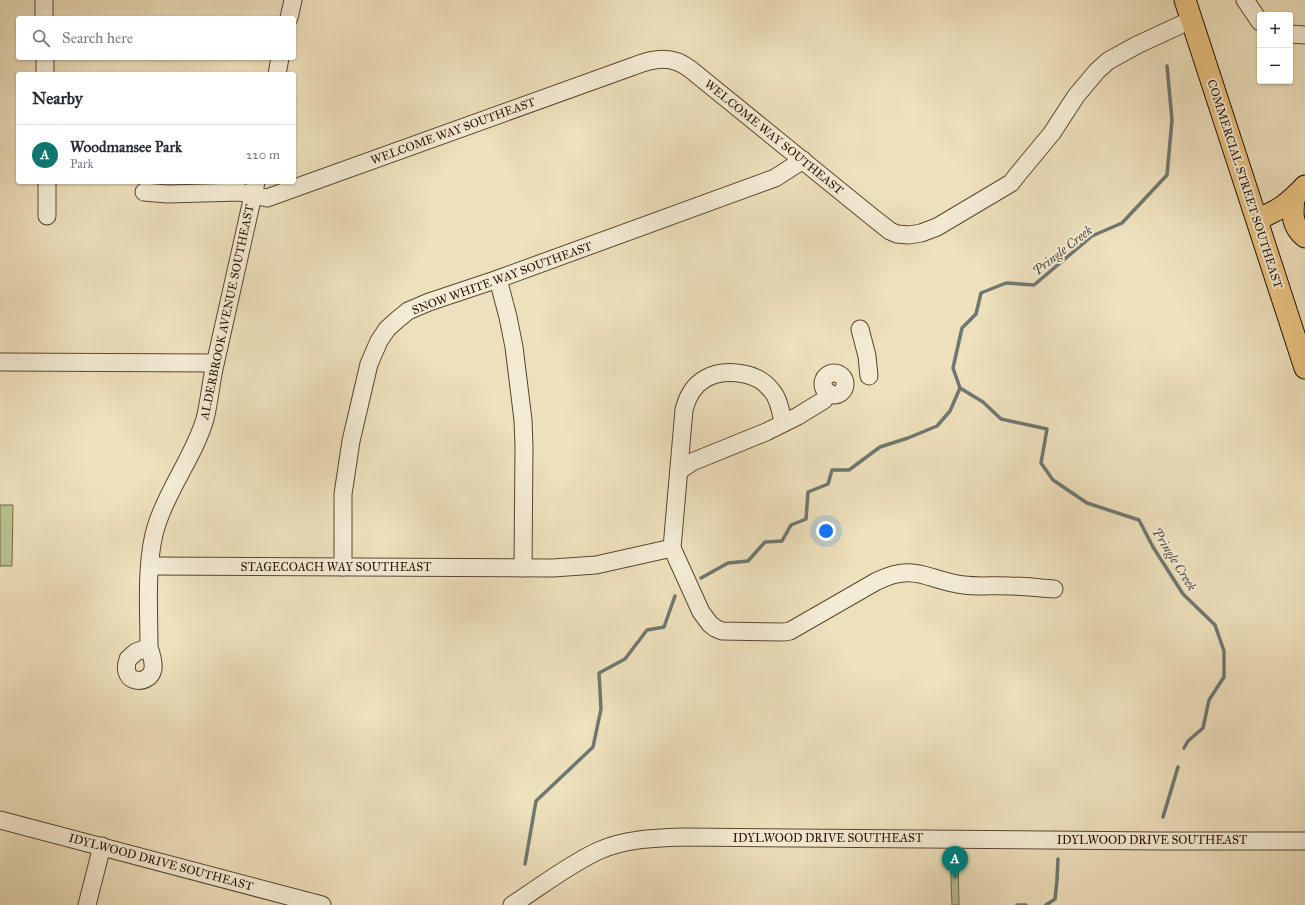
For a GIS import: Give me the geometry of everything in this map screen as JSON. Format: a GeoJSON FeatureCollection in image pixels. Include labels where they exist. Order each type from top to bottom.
{"type":"FeatureCollection","features":[{"type":"Feature","properties":{"kind":"main road","name":"COMMERCIAL STREET SOUTHEAST"},"geometry":{"type":"LineString","coordinates":[[1185,0],[1257,219],[1304,355]]}},
{"type":"Feature","properties":{"kind":"main road"},"geometry":{"type":"LineString","coordinates":[[1257,219],[1276,212],[1299,192]]}},
{"type":"Feature","properties":{"kind":"main road"},"geometry":{"type":"LineString","coordinates":[[1299,192],[1293,217],[1296,228],[1305,237]]}},
{"type":"Feature","properties":{"kind":"street"},"geometry":{"type":"LineString","coordinates":[[44,0],[44,16]]}},
{"type":"Feature","properties":{"kind":"street"},"geometry":{"type":"LineString","coordinates":[[289,16],[293,0]]}},
{"type":"Feature","properties":{"kind":"street"},"geometry":{"type":"LineString","coordinates":[[1245,0],[1257,18]]}},
{"type":"Feature","properties":{"kind":"street","name":"WELCOME WAY SOUTHEAST"},"geometry":{"type":"LineString","coordinates":[[296,181],[648,61],[660,59],[683,63],[890,231],[898,234],[921,234],[937,227],[1011,183],[1052,132],[1076,96],[1097,71],[1108,61],[1137,45],[1191,20]]}},
{"type":"Feature","properties":{"kind":"street"},"geometry":{"type":"LineString","coordinates":[[1293,34],[1305,35]]}},
{"type":"Feature","properties":{"kind":"street"},"geometry":{"type":"LineString","coordinates":[[45,60],[45,72]]}},
{"type":"Feature","properties":{"kind":"street"},"geometry":{"type":"LineString","coordinates":[[277,72],[280,60]]}},
{"type":"Feature","properties":{"kind":"street","name":"SNOW WHITE WAY SOUTHEAST"},"geometry":{"type":"LineString","coordinates":[[343,567],[343,494],[351,441],[369,364],[379,341],[387,329],[408,311],[429,302],[498,279],[775,178],[802,160]]}},
{"type":"Feature","properties":{"kind":"street"},"geometry":{"type":"LineString","coordinates":[[47,184],[47,216]]}},
{"type":"Feature","properties":{"kind":"street","name":"WELCOME WAY SOUTHEAST"},"geometry":{"type":"LineString","coordinates":[[144,192],[167,194],[240,192],[255,188],[267,198],[281,186]]}},
{"type":"Feature","properties":{"kind":"street","name":"ALDERBROOK AVENUE SOUTHEAST"},"geometry":{"type":"LineString","coordinates":[[148,647],[150,566],[153,538],[164,506],[196,441],[209,405],[215,363],[255,188]]}},
{"type":"Feature","properties":{"kind":"street"},"geometry":{"type":"LineString","coordinates":[[498,279],[514,346],[523,420],[523,568]]}},
{"type":"Feature","properties":{"kind":"street"},"geometry":{"type":"LineString","coordinates":[[679,471],[692,462],[766,432],[798,416],[824,400],[828,392],[831,394],[838,394],[844,390],[845,383],[854,382],[877,373],[867,356],[860,329]]}},
{"type":"Feature","properties":{"kind":"street"},"geometry":{"type":"LineString","coordinates":[[0,362],[215,363]]}},
{"type":"Feature","properties":{"kind":"street"},"geometry":{"type":"LineString","coordinates":[[783,423],[774,392],[759,379],[750,375],[737,372],[718,373],[708,376],[696,385],[686,400],[672,548],[701,612],[715,628],[722,631],[790,631],[877,581],[899,573],[910,572],[922,574],[954,584],[1011,586],[1054,590]]}},
{"type":"Feature","properties":{"kind":"street","name":"STAGECOACH WAY SOUTHEAST"},"geometry":{"type":"LineString","coordinates":[[150,566],[582,567],[672,548]]}},
{"type":"Feature","properties":{"kind":"street","name":"IDYLWOOD DRIVE SOUTHEAST"},"geometry":{"type":"LineString","coordinates":[[0,820],[316,904]]}},
{"type":"Feature","properties":{"kind":"street","name":"IDYLWOOD DRIVE SOUTHEAST"},"geometry":{"type":"LineString","coordinates":[[512,905],[599,850],[630,841],[649,839],[689,837],[1305,841]]}},
{"type":"Feature","properties":{"kind":"street"},"geometry":{"type":"LineString","coordinates":[[86,905],[102,846]]}},
{"type":"Feature","properties":{"kind":"green space"},"geometry":{"type":"Polygon","coordinates":[[[0,505],[13,505],[12,566],[0,566],[0,505]]]}},
{"type":"Feature","properties":{"kind":"green space"},"geometry":{"type":"Polygon","coordinates":[[[950,854],[958,854],[959,905],[952,905],[950,854]]]}},
{"type":"Feature","properties":{"kind":"waterway","name":"Pringle Creek"},"geometry":{"type":"LineString","coordinates":[[1167,66],[1172,120],[1167,175],[1122,223],[1092,236],[1034,285],[1006,283],[981,293],[976,314],[962,328],[953,368],[960,388],[983,402],[1001,419],[1047,429],[1041,463],[1053,480],[1087,503],[1139,520],[1153,547],[1183,594],[1215,625],[1224,651],[1224,677],[1209,700],[1203,728],[1188,741],[1184,748]]}},
{"type":"Feature","properties":{"kind":"waterway"},"geometry":{"type":"LineString","coordinates":[[701,578],[728,563],[748,561],[765,542],[782,541],[791,525],[806,519],[808,492],[828,484],[832,470],[849,470],[880,447],[908,438],[937,426],[950,411],[960,388]]}},
{"type":"Feature","properties":{"kind":"waterway"},"geometry":{"type":"LineString","coordinates":[[525,864],[536,801],[593,747],[601,709],[599,673],[625,659],[647,630],[664,627],[675,596]]}},
{"type":"Feature","properties":{"kind":"waterway","name":"Pringle Creek"},"geometry":{"type":"LineString","coordinates":[[1163,817],[1178,767]]}},
{"type":"Feature","properties":{"kind":"waterway","name":"Pringle Creek"},"geometry":{"type":"LineString","coordinates":[[1046,905],[1055,899],[1058,859]]}},
{"type":"Feature","properties":{"kind":"waterway","name":"Pringle Creek"},"geometry":{"type":"LineString","coordinates":[[1017,905],[1026,905]]}},
{"type":"Feature","properties":{"kind":"place","name":"Woodmansee Park"},"geometry":{"type":"Point","coordinates":[955,879]}}]}
